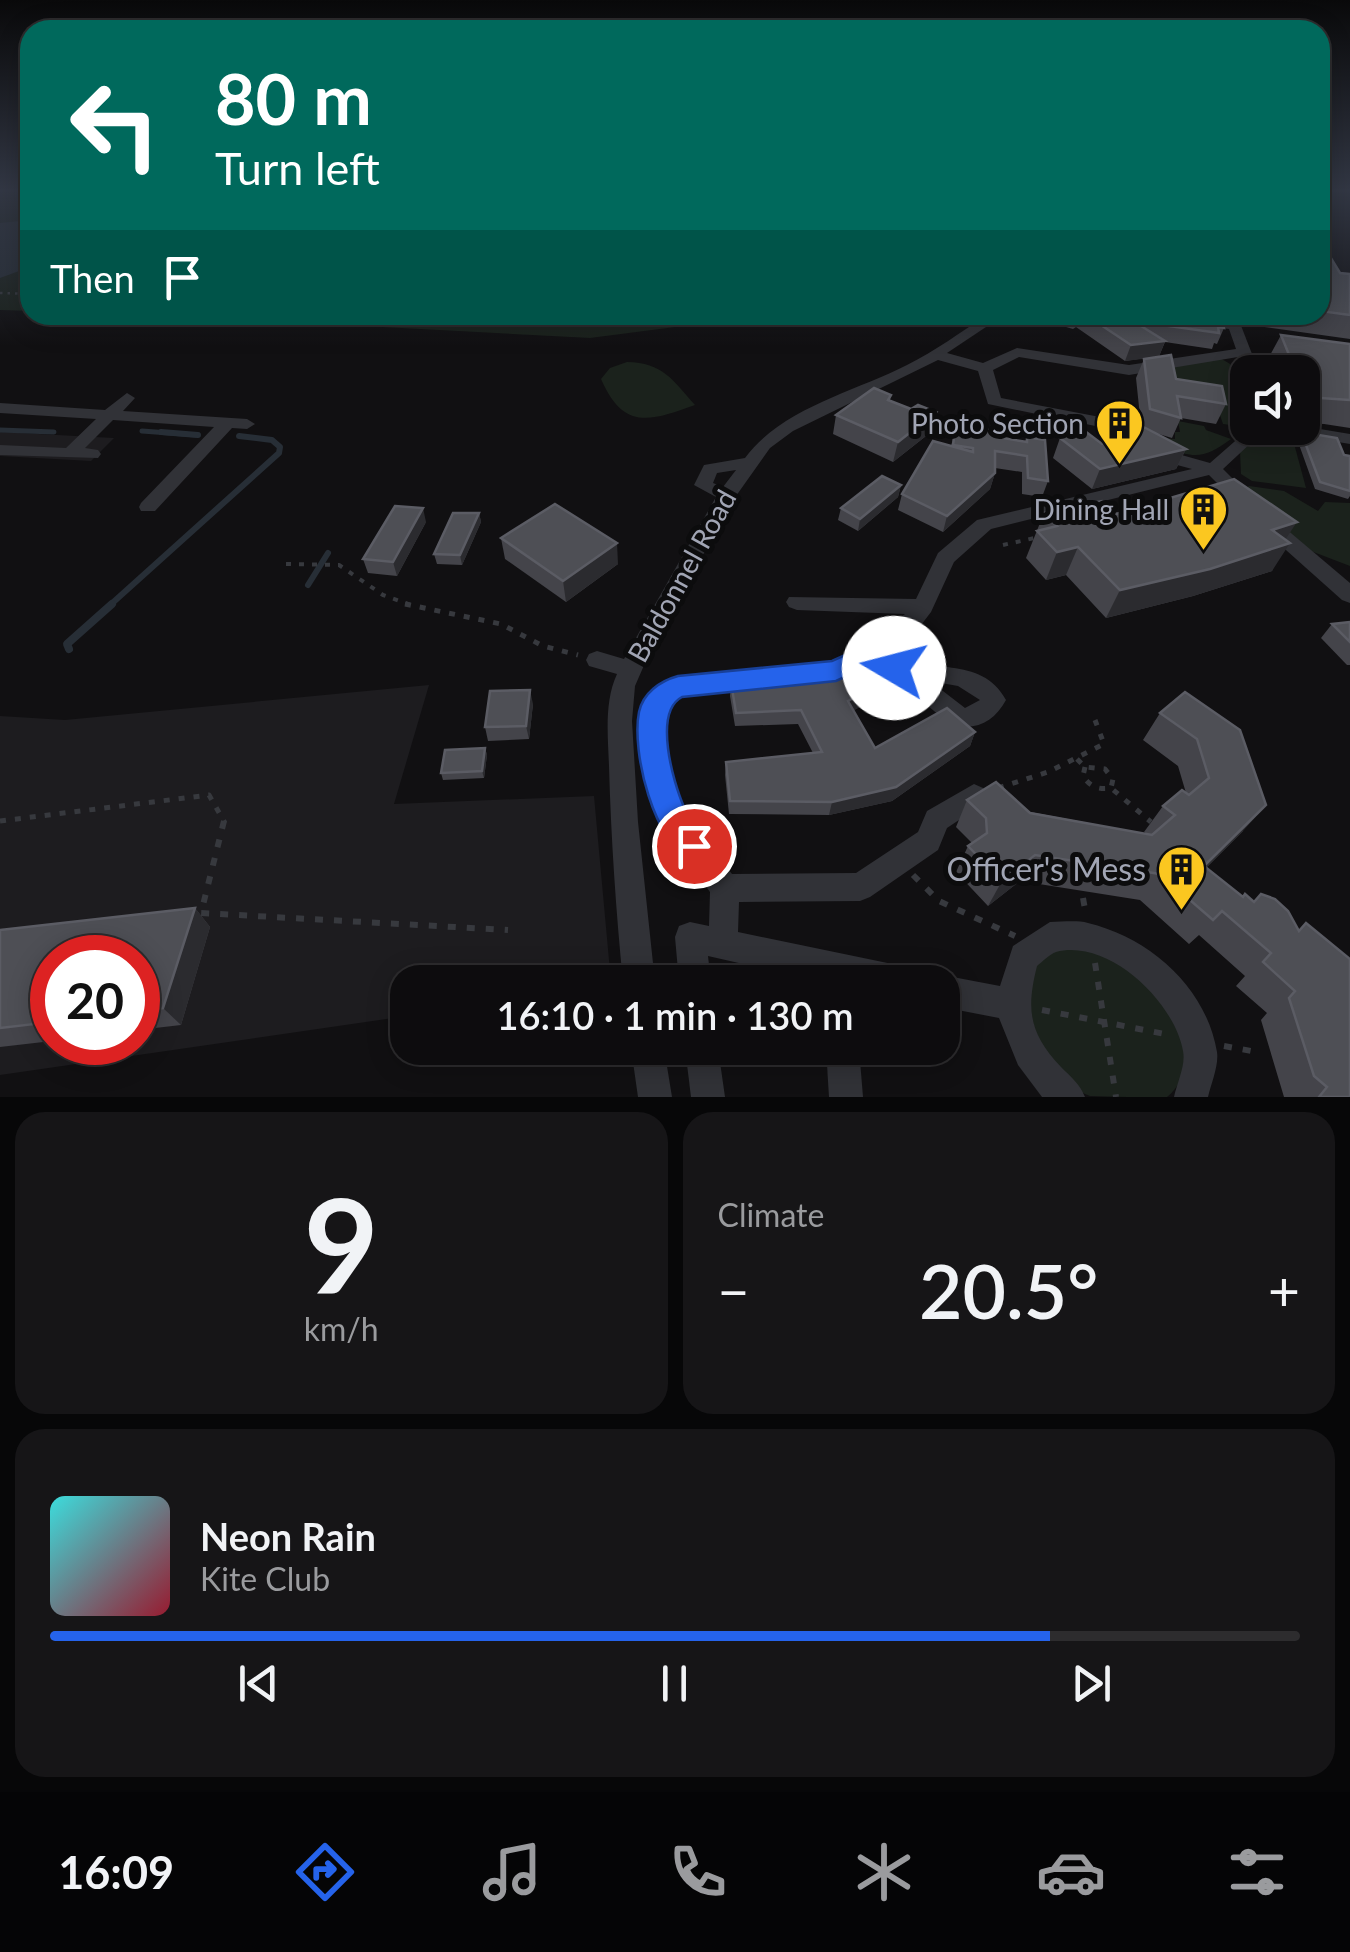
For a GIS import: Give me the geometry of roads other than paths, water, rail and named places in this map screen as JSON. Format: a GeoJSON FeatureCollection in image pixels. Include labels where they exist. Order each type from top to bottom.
{"type":"FeatureCollection","features":[{"type":"Feature","properties":{"kind":"street","name":"Baldonnel Road"},"geometry":{"type":"LineString","coordinates":[[638,965],[620,742],[620,701],[629,669],[748,463],[787,427],[937,355],[982,325]]}},
{"type":"Feature","properties":{"kind":"street"},"geometry":{"type":"LineString","coordinates":[[1236,325],[1245,355]]}},
{"type":"Feature","properties":{"kind":"street"},"geometry":{"type":"LineString","coordinates":[[937,355],[985,368],[1017,352],[1129,370],[1244,352]]}},
{"type":"Feature","properties":{"kind":"street"},"geometry":{"type":"LineString","coordinates":[[985,368],[990,396],[1001,404],[1115,425],[1172,458],[1213,469],[1265,522],[1350,595]]}},
{"type":"Feature","properties":{"kind":"street"},"geometry":{"type":"LineString","coordinates":[[70,453],[128,398]]}},
{"type":"Feature","properties":{"kind":"street"},"geometry":{"type":"LineString","coordinates":[[0,408],[247,424]]}},
{"type":"Feature","properties":{"kind":"street"},"geometry":{"type":"LineString","coordinates":[[148,507],[227,422]]}},
{"type":"Feature","properties":{"kind":"street"},"geometry":{"type":"LineString","coordinates":[[1320,434],[1350,439]]}},
{"type":"Feature","properties":{"kind":"street"},"geometry":{"type":"LineString","coordinates":[[724,943],[725,888],[672,818],[656,769],[651,728],[657,701],[678,686],[836,671],[876,651],[910,624],[923,607],[945,558],[984,524],[1213,469],[1240,445]]}},
{"type":"Feature","properties":{"kind":"street"},"geometry":{"type":"LineString","coordinates":[[0,450],[92,454]]}},
{"type":"Feature","properties":{"kind":"street"},"geometry":{"type":"LineString","coordinates":[[1321,569],[1350,573]]}},
{"type":"Feature","properties":{"kind":"street"},"geometry":{"type":"LineString","coordinates":[[797,602],[923,607]]}},
{"type":"Feature","properties":{"kind":"street"},"geometry":{"type":"LineString","coordinates":[[876,651],[903,674]]}},
{"type":"Feature","properties":{"kind":"street"},"geometry":{"type":"LineString","coordinates":[[597,660],[629,669]]}},
{"type":"Feature","properties":{"kind":"street"},"geometry":{"type":"LineString","coordinates":[[725,888],[860,887],[928,841],[937,820],[974,796]]}},
{"type":"Feature","properties":{"kind":"street"},"geometry":{"type":"LineString","coordinates":[[1068,1097],[1031,1056],[1019,1030],[1013,1004],[1014,980],[1030,950],[1050,938],[1090,936],[1128,950],[1161,978],[1190,1022],[1206,1048],[1191,1097]]}},
{"type":"Feature","properties":{"kind":"street"},"geometry":{"type":"LineString","coordinates":[[693,965],[690,937],[801,965]]}},
{"type":"Feature","properties":{"kind":"street"},"geometry":{"type":"LineString","coordinates":[[960,994],[1013,1004]]}},
{"type":"Feature","properties":{"kind":"street"},"geometry":{"type":"LineString","coordinates":[[650,1065],[655,1097]]}},
{"type":"Feature","properties":{"kind":"street"},"geometry":{"type":"LineString","coordinates":[[704,1065],[708,1097]]}},
{"type":"Feature","properties":{"kind":"street"},"geometry":{"type":"LineString","coordinates":[[844,1065],[846,1097]]}},
{"type":"Feature","properties":{"kind":"waterway"},"geometry":{"type":"LineString","coordinates":[[0,430],[54,432]]}},
{"type":"Feature","properties":{"kind":"waterway"},"geometry":{"type":"LineString","coordinates":[[142,431],[196,435]]}},
{"type":"Feature","properties":{"kind":"waterway"},"geometry":{"type":"LineString","coordinates":[[161,432],[198,435]]}},
{"type":"Feature","properties":{"kind":"waterway"},"geometry":{"type":"LineString","coordinates":[[109,606],[279,453],[280,447],[272,440],[239,436]]}},
{"type":"Feature","properties":{"kind":"waterway"},"geometry":{"type":"LineString","coordinates":[[308,585],[328,553]]}},
{"type":"Feature","properties":{"kind":"waterway"},"geometry":{"type":"LineString","coordinates":[[69,649],[67,644],[112,604]]}},
{"type":"Feature","properties":{"kind":"place","name":"Photo Section"},"geometry":{"type":"Point","coordinates":[1119,466]}},
{"type":"Feature","properties":{"kind":"place","name":"Dining Hall"},"geometry":{"type":"Point","coordinates":[1204,552]}},
{"type":"Feature","properties":{"kind":"place","name":"Officer's Mess"},"geometry":{"type":"Point","coordinates":[1181,912]}}]}
